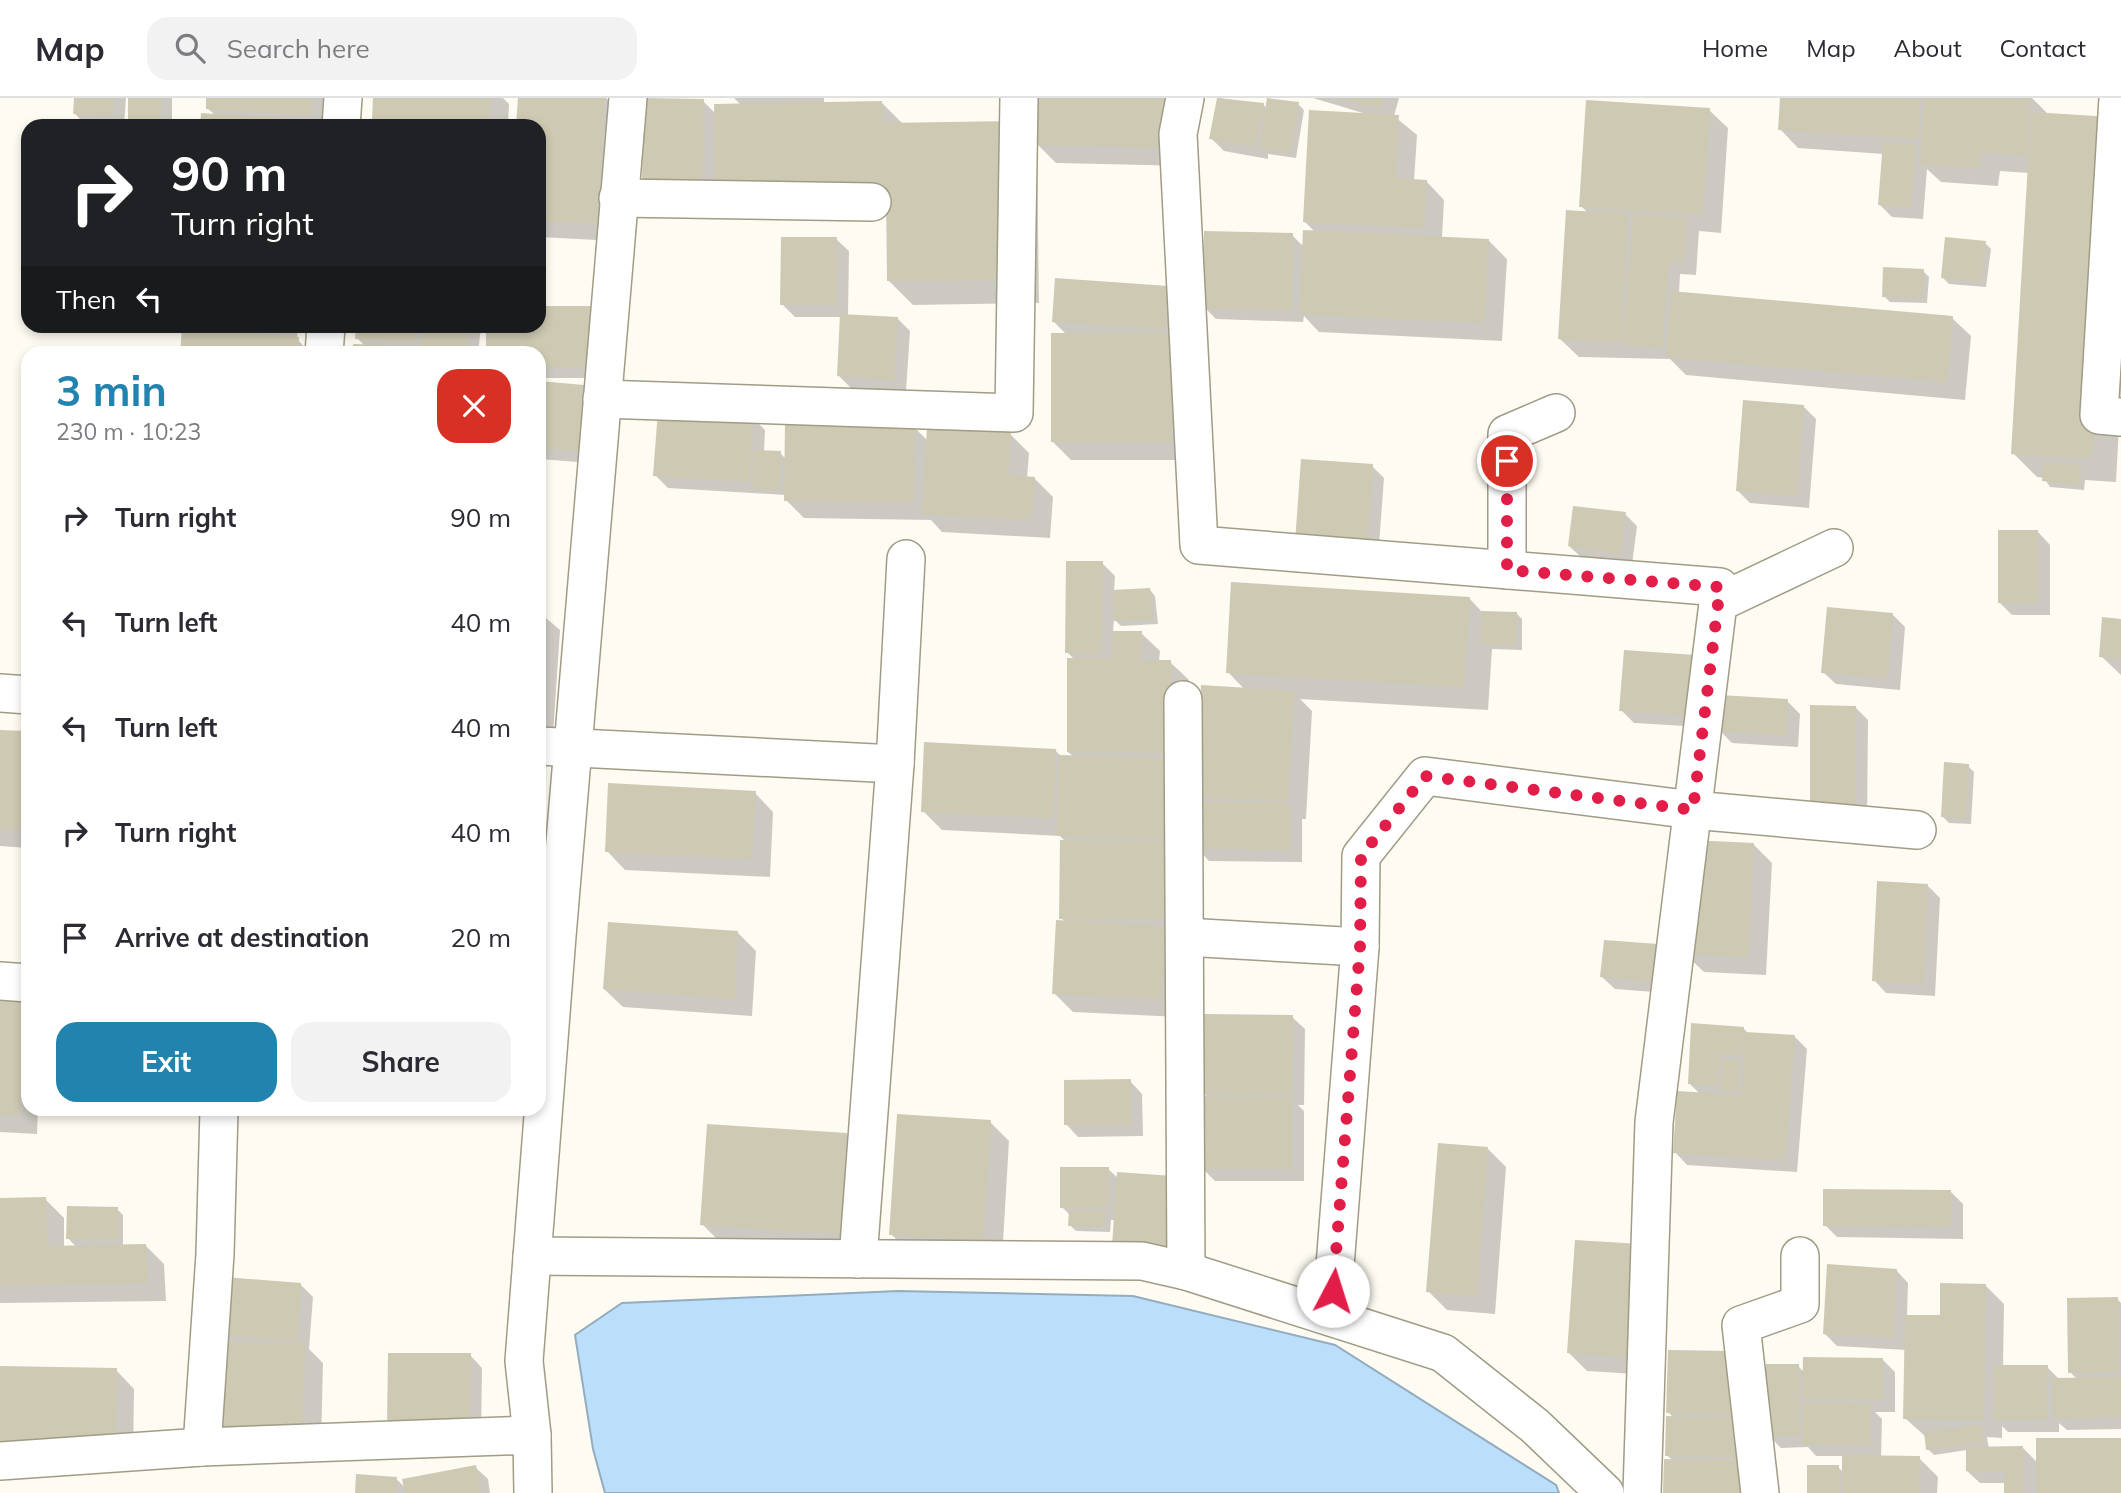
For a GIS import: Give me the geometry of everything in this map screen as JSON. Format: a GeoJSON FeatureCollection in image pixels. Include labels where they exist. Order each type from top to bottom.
{"type":"FeatureCollection","features":[{"type":"Feature","properties":{"kind":"street"},"geometry":{"type":"LineString","coordinates":[[342,119],[344,98]]}},
{"type":"Feature","properties":{"kind":"street"},"geometry":{"type":"LineString","coordinates":[[546,996],[556,747],[602,399],[628,98]]}},
{"type":"Feature","properties":{"kind":"street"},"geometry":{"type":"LineString","coordinates":[[602,399],[1014,413],[1019,98]]}},
{"type":"Feature","properties":{"kind":"street"},"geometry":{"type":"LineString","coordinates":[[1185,98],[1178,134],[1199,545],[1720,587],[1654,1122],[1643,1493]]}},
{"type":"Feature","properties":{"kind":"street"},"geometry":{"type":"LineString","coordinates":[[2118,98],[2099,415],[2121,417]]}},
{"type":"Feature","properties":{"kind":"street"},"geometry":{"type":"LineString","coordinates":[[618,198],[872,202]]}},
{"type":"Feature","properties":{"kind":"street"},"geometry":{"type":"LineString","coordinates":[[1507,570],[1507,434],[1556,413]]}},
{"type":"Feature","properties":{"kind":"street"},"geometry":{"type":"LineString","coordinates":[[1718,603],[1834,548]]}},
{"type":"Feature","properties":{"kind":"street"},"geometry":{"type":"LineString","coordinates":[[858,1259],[895,764],[906,559]]}},
{"type":"Feature","properties":{"kind":"street"},"geometry":{"type":"LineString","coordinates":[[0,693],[21,694]]}},
{"type":"Feature","properties":{"kind":"street"},"geometry":{"type":"LineString","coordinates":[[1183,700],[1186,1271]]}},
{"type":"Feature","properties":{"kind":"street"},"geometry":{"type":"LineString","coordinates":[[556,747],[895,764]]}},
{"type":"Feature","properties":{"kind":"street"},"geometry":{"type":"LineString","coordinates":[[1331,1317],[1360,947],[1361,856],[1425,776],[1693,810],[1917,831]]}},
{"type":"Feature","properties":{"kind":"street"},"geometry":{"type":"LineString","coordinates":[[1185,937],[1360,947]]}},
{"type":"Feature","properties":{"kind":"street"},"geometry":{"type":"LineString","coordinates":[[0,981],[21,982]]}},
{"type":"Feature","properties":{"kind":"street"},"geometry":{"type":"LineString","coordinates":[[202,1447],[215,1254],[219,1116]]}},
{"type":"Feature","properties":{"kind":"street"},"geometry":{"type":"LineString","coordinates":[[533,1493],[532,1434],[524,1361],[540,1116]]}},
{"type":"Feature","properties":{"kind":"street"},"geometry":{"type":"LineString","coordinates":[[532,1256],[1142,1261],[1186,1271],[1443,1353],[1535,1426],[1605,1493]]}},
{"type":"Feature","properties":{"kind":"street"},"geometry":{"type":"LineString","coordinates":[[1760,1493],[1741,1325],[1801,1304],[1800,1256]]}},
{"type":"Feature","properties":{"kind":"street"},"geometry":{"type":"LineString","coordinates":[[0,1461],[202,1447],[532,1434]]}},
{"type":"Feature","properties":{"kind":"water"},"geometry":{"type":"Polygon","coordinates":[[[898,1291],[1133,1296],[1335,1345],[1556,1485],[1559,1493],[605,1493],[593,1449],[575,1335],[622,1303],[898,1291]]]}},
{"type":"Feature","properties":{"kind":"building"},"geometry":{"type":"Polygon","coordinates":[[[74,98],[114,98],[112,116],[73,114],[74,98]]]}},
{"type":"Feature","properties":{"kind":"building"},"geometry":{"type":"Polygon","coordinates":[[[128,98],[161,98],[161,119],[128,119],[128,98]]]}},
{"type":"Feature","properties":{"kind":"building"},"geometry":{"type":"Polygon","coordinates":[[[206,98],[313,98],[312,115],[206,109],[206,98]]]}},
{"type":"Feature","properties":{"kind":"building"},"geometry":{"type":"Polygon","coordinates":[[[373,98],[491,98],[490,119],[372,119],[373,98]]]}},
{"type":"Feature","properties":{"kind":"building"},"geometry":{"type":"Polygon","coordinates":[[[518,98],[604,98],[598,223],[546,221],[546,119],[516,119],[518,98]]]}},
{"type":"Feature","properties":{"kind":"building"},"geometry":{"type":"Polygon","coordinates":[[[643,98],[704,99],[702,181],[642,181],[643,98]]]}},
{"type":"Feature","properties":{"kind":"building"},"geometry":{"type":"Polygon","coordinates":[[[1037,98],[1174,98],[1173,148],[1035,145],[1037,98]]]}},
{"type":"Feature","properties":{"kind":"building"},"geometry":{"type":"Polygon","coordinates":[[[1217,98],[1264,103],[1255,147],[1209,139],[1217,98]]]}},
{"type":"Feature","properties":{"kind":"building"},"geometry":{"type":"Polygon","coordinates":[[[1267,98],[1299,102],[1291,154],[1259,148],[1267,98]]]}},
{"type":"Feature","properties":{"kind":"building"},"geometry":{"type":"Polygon","coordinates":[[[1341,98],[1384,98],[1381,109],[1341,98]]]}},
{"type":"Feature","properties":{"kind":"building"},"geometry":{"type":"Polygon","coordinates":[[[1780,98],[1920,98],[1918,139],[1778,130],[1780,98]]]}},
{"type":"Feature","properties":{"kind":"building"},"geometry":{"type":"Polygon","coordinates":[[[1924,98],[2030,98],[2026,156],[1981,153],[1980,168],[1920,164],[1924,98]]]}},
{"type":"Feature","properties":{"kind":"building"},"geometry":{"type":"Polygon","coordinates":[[[1586,100],[1710,108],[1703,215],[1579,207],[1586,100]]]}},
{"type":"Feature","properties":{"kind":"building"},"geometry":{"type":"Polygon","coordinates":[[[882,101],[883,123],[1013,121],[1015,280],[887,281],[886,192],[715,194],[714,104],[882,101]]]}},
{"type":"Feature","properties":{"kind":"building"},"geometry":{"type":"Polygon","coordinates":[[[1309,110],[1399,115],[1395,178],[1427,180],[1424,228],[1303,222],[1309,110]]]}},
{"type":"Feature","properties":{"kind":"building"},"geometry":{"type":"Polygon","coordinates":[[[2031,112],[2112,117],[2092,459],[2011,454],[2031,112]]]}},
{"type":"Feature","properties":{"kind":"building"},"geometry":{"type":"Polygon","coordinates":[[[201,113],[297,119],[201,119],[201,113]]]}},
{"type":"Feature","properties":{"kind":"building"},"geometry":{"type":"Polygon","coordinates":[[[1883,142],[1916,145],[1911,208],[1878,205],[1883,142]]]}},
{"type":"Feature","properties":{"kind":"building"},"geometry":{"type":"Polygon","coordinates":[[[1566,210],[1628,214],[1621,343],[1558,339],[1566,210]]]}},
{"type":"Feature","properties":{"kind":"building"},"geometry":{"type":"Polygon","coordinates":[[[1633,214],[1687,218],[1684,263],[1669,262],[1662,348],[1623,345],[1633,214]]]}},
{"type":"Feature","properties":{"kind":"building"},"geometry":{"type":"Polygon","coordinates":[[[1303,230],[1489,239],[1484,323],[1299,314],[1303,230]]]}},
{"type":"Feature","properties":{"kind":"building"},"geometry":{"type":"Polygon","coordinates":[[[1204,231],[1293,233],[1292,310],[1202,308],[1204,231]]]}},
{"type":"Feature","properties":{"kind":"building"},"geometry":{"type":"Polygon","coordinates":[[[781,237],[837,237],[836,305],[780,305],[781,237]]]}},
{"type":"Feature","properties":{"kind":"building"},"geometry":{"type":"Polygon","coordinates":[[[1945,237],[1986,241],[1981,282],[1941,278],[1945,237]]]}},
{"type":"Feature","properties":{"kind":"building"},"geometry":{"type":"Polygon","coordinates":[[[1883,267],[1924,269],[1922,298],[1882,297],[1883,267]]]}},
{"type":"Feature","properties":{"kind":"building"},"geometry":{"type":"Polygon","coordinates":[[[1055,278],[1168,286],[1165,329],[1052,322],[1055,278]]]}},
{"type":"Feature","properties":{"kind":"building"},"geometry":{"type":"Polygon","coordinates":[[[1671,291],[1953,316],[1947,382],[1666,357],[1671,291]]]}},
{"type":"Feature","properties":{"kind":"building"},"geometry":{"type":"Polygon","coordinates":[[[546,306],[592,306],[593,367],[546,367],[546,346],[486,346],[486,333],[546,333],[546,306]]]}},
{"type":"Feature","properties":{"kind":"building"},"geometry":{"type":"Polygon","coordinates":[[[840,314],[898,317],[894,380],[837,376],[840,314]]]}},
{"type":"Feature","properties":{"kind":"building"},"geometry":{"type":"Polygon","coordinates":[[[182,333],[247,333],[299,337],[298,346],[181,346],[182,333]]]}},
{"type":"Feature","properties":{"kind":"building"},"geometry":{"type":"Polygon","coordinates":[[[355,333],[417,333],[416,342],[355,339],[355,333]]]}},
{"type":"Feature","properties":{"kind":"building"},"geometry":{"type":"Polygon","coordinates":[[[421,333],[467,333],[466,346],[420,346],[421,333]]]}},
{"type":"Feature","properties":{"kind":"building"},"geometry":{"type":"Polygon","coordinates":[[[1051,333],[1172,333],[1172,442],[1051,442],[1051,333]]]}},
{"type":"Feature","properties":{"kind":"building"},"geometry":{"type":"Polygon","coordinates":[[[353,344],[387,345],[387,346],[353,344]]]}},
{"type":"Feature","properties":{"kind":"building"},"geometry":{"type":"Polygon","coordinates":[[[546,382],[584,385],[579,451],[546,449],[546,382]]]}},
{"type":"Feature","properties":{"kind":"building"},"geometry":{"type":"Polygon","coordinates":[[[1743,400],[1804,405],[1797,496],[1736,491],[1743,400]]]}},
{"type":"Feature","properties":{"kind":"building"},"geometry":{"type":"Polygon","coordinates":[[[658,410],[754,416],[749,482],[653,476],[658,410]]]}},
{"type":"Feature","properties":{"kind":"building"},"geometry":{"type":"Polygon","coordinates":[[[785,423],[915,425],[914,502],[784,501],[785,423]]]}},
{"type":"Feature","properties":{"kind":"building"},"geometry":{"type":"Polygon","coordinates":[[[927,427],[1011,432],[1008,475],[1035,477],[1032,520],[922,514],[927,427]]]}},
{"type":"Feature","properties":{"kind":"building"},"geometry":{"type":"Polygon","coordinates":[[[753,450],[781,451],[780,490],[752,489],[753,450]]]}},
{"type":"Feature","properties":{"kind":"building"},"geometry":{"type":"Polygon","coordinates":[[[1301,459],[1373,464],[1367,547],[1295,542],[1301,459]]]}},
{"type":"Feature","properties":{"kind":"building"},"geometry":{"type":"Polygon","coordinates":[[[2044,462],[2081,465],[2079,485],[2042,481],[2044,462]]]}},
{"type":"Feature","properties":{"kind":"building"},"geometry":{"type":"Polygon","coordinates":[[[1573,506],[1626,512],[1620,554],[1568,546],[1573,506]]]}},
{"type":"Feature","properties":{"kind":"building"},"geometry":{"type":"Polygon","coordinates":[[[1998,530],[2038,530],[2038,603],[1998,603],[1998,530]]]}},
{"type":"Feature","properties":{"kind":"building"},"geometry":{"type":"Polygon","coordinates":[[[1066,561],[1103,561],[1101,654],[1065,653],[1066,561]]]}},
{"type":"Feature","properties":{"kind":"building"},"geometry":{"type":"Polygon","coordinates":[[[1231,582],[1470,597],[1464,687],[1226,673],[1231,582]]]}},
{"type":"Feature","properties":{"kind":"building"},"geometry":{"type":"Polygon","coordinates":[[[1150,588],[1153,619],[1114,621],[1112,590],[1150,588]]]}},
{"type":"Feature","properties":{"kind":"building"},"geometry":{"type":"Polygon","coordinates":[[[1827,607],[1893,613],[1888,678],[1821,673],[1827,607]]]}},
{"type":"Feature","properties":{"kind":"building"},"geometry":{"type":"Polygon","coordinates":[[[1482,611],[1517,612],[1516,645],[1481,644],[1482,611]]]}},
{"type":"Feature","properties":{"kind":"building"},"geometry":{"type":"Polygon","coordinates":[[[2102,617],[2121,619],[2121,659],[2099,657],[2102,617]]]}},
{"type":"Feature","properties":{"kind":"building"},"geometry":{"type":"Polygon","coordinates":[[[1113,631],[1142,631],[1141,660],[1171,660],[1170,753],[1067,752],[1067,658],[1112,658],[1113,631]]]}},
{"type":"Feature","properties":{"kind":"building"},"geometry":{"type":"Polygon","coordinates":[[[1624,650],[1695,655],[1690,716],[1619,711],[1624,650]]]}},
{"type":"Feature","properties":{"kind":"building"},"geometry":{"type":"Polygon","coordinates":[[[1201,685],[1294,691],[1288,801],[1195,797],[1201,685]]]}},
{"type":"Feature","properties":{"kind":"building"},"geometry":{"type":"Polygon","coordinates":[[[1720,695],[1788,699],[1786,735],[1718,731],[1720,695]]]}},
{"type":"Feature","properties":{"kind":"building"},"geometry":{"type":"Polygon","coordinates":[[[1810,705],[1856,706],[1856,814],[1810,813],[1810,705]]]}},
{"type":"Feature","properties":{"kind":"building"},"geometry":{"type":"Polygon","coordinates":[[[0,730],[21,731],[21,830],[0,829],[0,730]]]}},
{"type":"Feature","properties":{"kind":"building"},"geometry":{"type":"Polygon","coordinates":[[[924,742],[1056,749],[1053,818],[921,812],[924,742]]]}},
{"type":"Feature","properties":{"kind":"building"},"geometry":{"type":"Polygon","coordinates":[[[1059,755],[1165,758],[1163,838],[1057,836],[1059,755]]]}},
{"type":"Feature","properties":{"kind":"building"},"geometry":{"type":"Polygon","coordinates":[[[1944,762],[1969,764],[1965,819],[1941,817],[1944,762]]]}},
{"type":"Feature","properties":{"kind":"building"},"geometry":{"type":"Polygon","coordinates":[[[608,783],[756,791],[752,859],[605,852],[608,783]]]}},
{"type":"Feature","properties":{"kind":"building"},"geometry":{"type":"Polygon","coordinates":[[[1196,802],[1290,803],[1290,850],[1195,849],[1196,802]]]}},
{"type":"Feature","properties":{"kind":"building"},"geometry":{"type":"Polygon","coordinates":[[[1060,840],[1166,841],[1166,919],[1059,919],[1060,840]]]}},
{"type":"Feature","properties":{"kind":"building"},"geometry":{"type":"Polygon","coordinates":[[[1690,840],[1754,843],[1748,957],[1684,954],[1690,840]]]}},
{"type":"Feature","properties":{"kind":"building"},"geometry":{"type":"Polygon","coordinates":[[[1877,881],[1928,884],[1923,984],[1872,981],[1877,881]]]}},
{"type":"Feature","properties":{"kind":"building"},"geometry":{"type":"Polygon","coordinates":[[[1056,920],[1165,926],[1161,999],[1052,994],[1056,920]]]}},
{"type":"Feature","properties":{"kind":"building"},"geometry":{"type":"Polygon","coordinates":[[[608,922],[738,931],[734,999],[603,989],[608,922]]]}},
{"type":"Feature","properties":{"kind":"building"},"geometry":{"type":"Polygon","coordinates":[[[1604,940],[1658,944],[1655,982],[1600,977],[1604,940]]]}},
{"type":"Feature","properties":{"kind":"building"},"geometry":{"type":"Polygon","coordinates":[[[0,999],[21,1000],[19,1116],[0,1115],[0,999]]]}},
{"type":"Feature","properties":{"kind":"building"},"geometry":{"type":"Polygon","coordinates":[[[1202,1014],[1293,1015],[1292,1094],[1201,1093],[1202,1014]]]}},
{"type":"Feature","properties":{"kind":"building"},"geometry":{"type":"Polygon","coordinates":[[[1691,1023],[1744,1027],[1742,1055],[1720,1054],[1718,1085],[1688,1084],[1691,1023]]]}},
{"type":"Feature","properties":{"kind":"building"},"geometry":{"type":"Polygon","coordinates":[[[1745,1032],[1795,1035],[1785,1160],[1673,1153],[1677,1091],[1741,1095],[1745,1032]]]}},
{"type":"Feature","properties":{"kind":"building"},"geometry":{"type":"Polygon","coordinates":[[[1723,1059],[1740,1060],[1737,1091],[1721,1090],[1723,1059]]]}},
{"type":"Feature","properties":{"kind":"building"},"geometry":{"type":"Polygon","coordinates":[[[1131,1079],[1131,1125],[1064,1125],[1064,1080],[1131,1079]]]}},
{"type":"Feature","properties":{"kind":"building"},"geometry":{"type":"Polygon","coordinates":[[[1201,1096],[1292,1097],[1292,1169],[1201,1169],[1201,1096]]]}},
{"type":"Feature","properties":{"kind":"building"},"geometry":{"type":"Polygon","coordinates":[[[897,1114],[991,1120],[983,1241],[889,1235],[897,1114]]]}},
{"type":"Feature","properties":{"kind":"building"},"geometry":{"type":"Polygon","coordinates":[[[707,1124],[847,1133],[841,1234],[700,1225],[707,1124]]]}},
{"type":"Feature","properties":{"kind":"building"},"geometry":{"type":"Polygon","coordinates":[[[1438,1143],[1488,1147],[1477,1296],[1426,1292],[1438,1143]]]}},
{"type":"Feature","properties":{"kind":"building"},"geometry":{"type":"Polygon","coordinates":[[[1060,1167],[1109,1167],[1109,1208],[1060,1208],[1060,1167]]]}},
{"type":"Feature","properties":{"kind":"building"},"geometry":{"type":"Polygon","coordinates":[[[1117,1172],[1173,1176],[1168,1249],[1112,1246],[1117,1172]]]}},
{"type":"Feature","properties":{"kind":"building"},"geometry":{"type":"Polygon","coordinates":[[[1823,1189],[1951,1190],[1951,1227],[1823,1226],[1823,1189]]]}},
{"type":"Feature","properties":{"kind":"building"},"geometry":{"type":"Polygon","coordinates":[[[46,1197],[47,1246],[146,1244],[148,1283],[0,1285],[0,1198],[46,1197]]]}},
{"type":"Feature","properties":{"kind":"building"},"geometry":{"type":"Polygon","coordinates":[[[67,1206],[118,1207],[118,1240],[66,1239],[67,1206]]]}},
{"type":"Feature","properties":{"kind":"building"},"geometry":{"type":"Polygon","coordinates":[[[1069,1210],[1106,1211],[1105,1227],[1068,1226],[1069,1210]]]}},
{"type":"Feature","properties":{"kind":"building"},"geometry":{"type":"Polygon","coordinates":[[[1575,1240],[1641,1244],[1633,1358],[1567,1353],[1575,1240]]]}},
{"type":"Feature","properties":{"kind":"building"},"geometry":{"type":"Polygon","coordinates":[[[1827,1264],[1897,1269],[1893,1338],[1823,1334],[1827,1264]]]}},
{"type":"Feature","properties":{"kind":"building"},"geometry":{"type":"Polygon","coordinates":[[[224,1277],[301,1283],[297,1341],[220,1335],[224,1277]]]}},
{"type":"Feature","properties":{"kind":"building"},"geometry":{"type":"Polygon","coordinates":[[[1940,1283],[1986,1284],[1984,1420],[1903,1419],[1905,1315],[1940,1315],[1940,1283]]]}},
{"type":"Feature","properties":{"kind":"building"},"geometry":{"type":"Polygon","coordinates":[[[2118,1297],[2118,1372],[2068,1373],[2067,1298],[2118,1297]]]}},
{"type":"Feature","properties":{"kind":"building"},"geometry":{"type":"Polygon","coordinates":[[[217,1341],[305,1343],[303,1428],[215,1427],[217,1341]]]}},
{"type":"Feature","properties":{"kind":"building"},"geometry":{"type":"Polygon","coordinates":[[[1668,1350],[1733,1351],[1732,1414],[1666,1413],[1668,1350]]]}},
{"type":"Feature","properties":{"kind":"building"},"geometry":{"type":"Polygon","coordinates":[[[388,1353],[471,1353],[469,1428],[387,1426],[388,1353]]]}},
{"type":"Feature","properties":{"kind":"building"},"geometry":{"type":"Polygon","coordinates":[[[1803,1357],[1883,1358],[1883,1400],[1802,1400],[1803,1357]]]}},
{"type":"Feature","properties":{"kind":"building"},"geometry":{"type":"Polygon","coordinates":[[[1766,1364],[1799,1364],[1800,1436],[1766,1436],[1766,1364]]]}},
{"type":"Feature","properties":{"kind":"building"},"geometry":{"type":"Polygon","coordinates":[[[1994,1365],[2048,1365],[2047,1420],[1994,1420],[1994,1365]]]}},
{"type":"Feature","properties":{"kind":"building"},"geometry":{"type":"Polygon","coordinates":[[[0,1366],[117,1368],[115,1447],[0,1445],[0,1366]]]}},
{"type":"Feature","properties":{"kind":"building"},"geometry":{"type":"Polygon","coordinates":[[[2121,1377],[2121,1417],[2053,1419],[2052,1378],[2121,1377]]]}},
{"type":"Feature","properties":{"kind":"building"},"geometry":{"type":"Polygon","coordinates":[[[1803,1403],[1870,1404],[1870,1445],[1802,1444],[1803,1403]]]}},
{"type":"Feature","properties":{"kind":"building"},"geometry":{"type":"Polygon","coordinates":[[[1666,1416],[1736,1418],[1736,1457],[1665,1456],[1666,1416]]]}},
{"type":"Feature","properties":{"kind":"building"},"geometry":{"type":"Polygon","coordinates":[[[1981,1425],[1984,1442],[1926,1450],[1924,1432],[1981,1425]]]}},
{"type":"Feature","properties":{"kind":"building"},"geometry":{"type":"Polygon","coordinates":[[[2036,1438],[2121,1438],[2121,1493],[2036,1493],[2036,1438]]]}},
{"type":"Feature","properties":{"kind":"building"},"geometry":{"type":"Polygon","coordinates":[[[2023,1446],[2024,1493],[2004,1493],[2004,1471],[1966,1471],[1966,1447],[2023,1446]]]}},
{"type":"Feature","properties":{"kind":"building"},"geometry":{"type":"Polygon","coordinates":[[[1842,1455],[1920,1456],[1919,1493],[1842,1493],[1842,1455]]]}},
{"type":"Feature","properties":{"kind":"building"},"geometry":{"type":"Polygon","coordinates":[[[1664,1459],[1741,1461],[1741,1493],[1663,1493],[1664,1459]]]}},
{"type":"Feature","properties":{"kind":"building"},"geometry":{"type":"Polygon","coordinates":[[[476,1465],[481,1493],[405,1493],[402,1479],[476,1465]]]}},
{"type":"Feature","properties":{"kind":"building"},"geometry":{"type":"Polygon","coordinates":[[[1807,1465],[1839,1465],[1839,1493],[1807,1493],[1807,1465]]]}},
{"type":"Feature","properties":{"kind":"building"},"geometry":{"type":"Polygon","coordinates":[[[356,1474],[397,1477],[396,1493],[355,1493],[356,1474]]]}},
{"type":"Feature","properties":{"kind":"route"},"geometry":{"type":"LineString","coordinates":[[1333,1291],[1360,947],[1361,856],[1425,776],[1693,810],[1720,587],[1507,570],[1507,461]]}}]}
